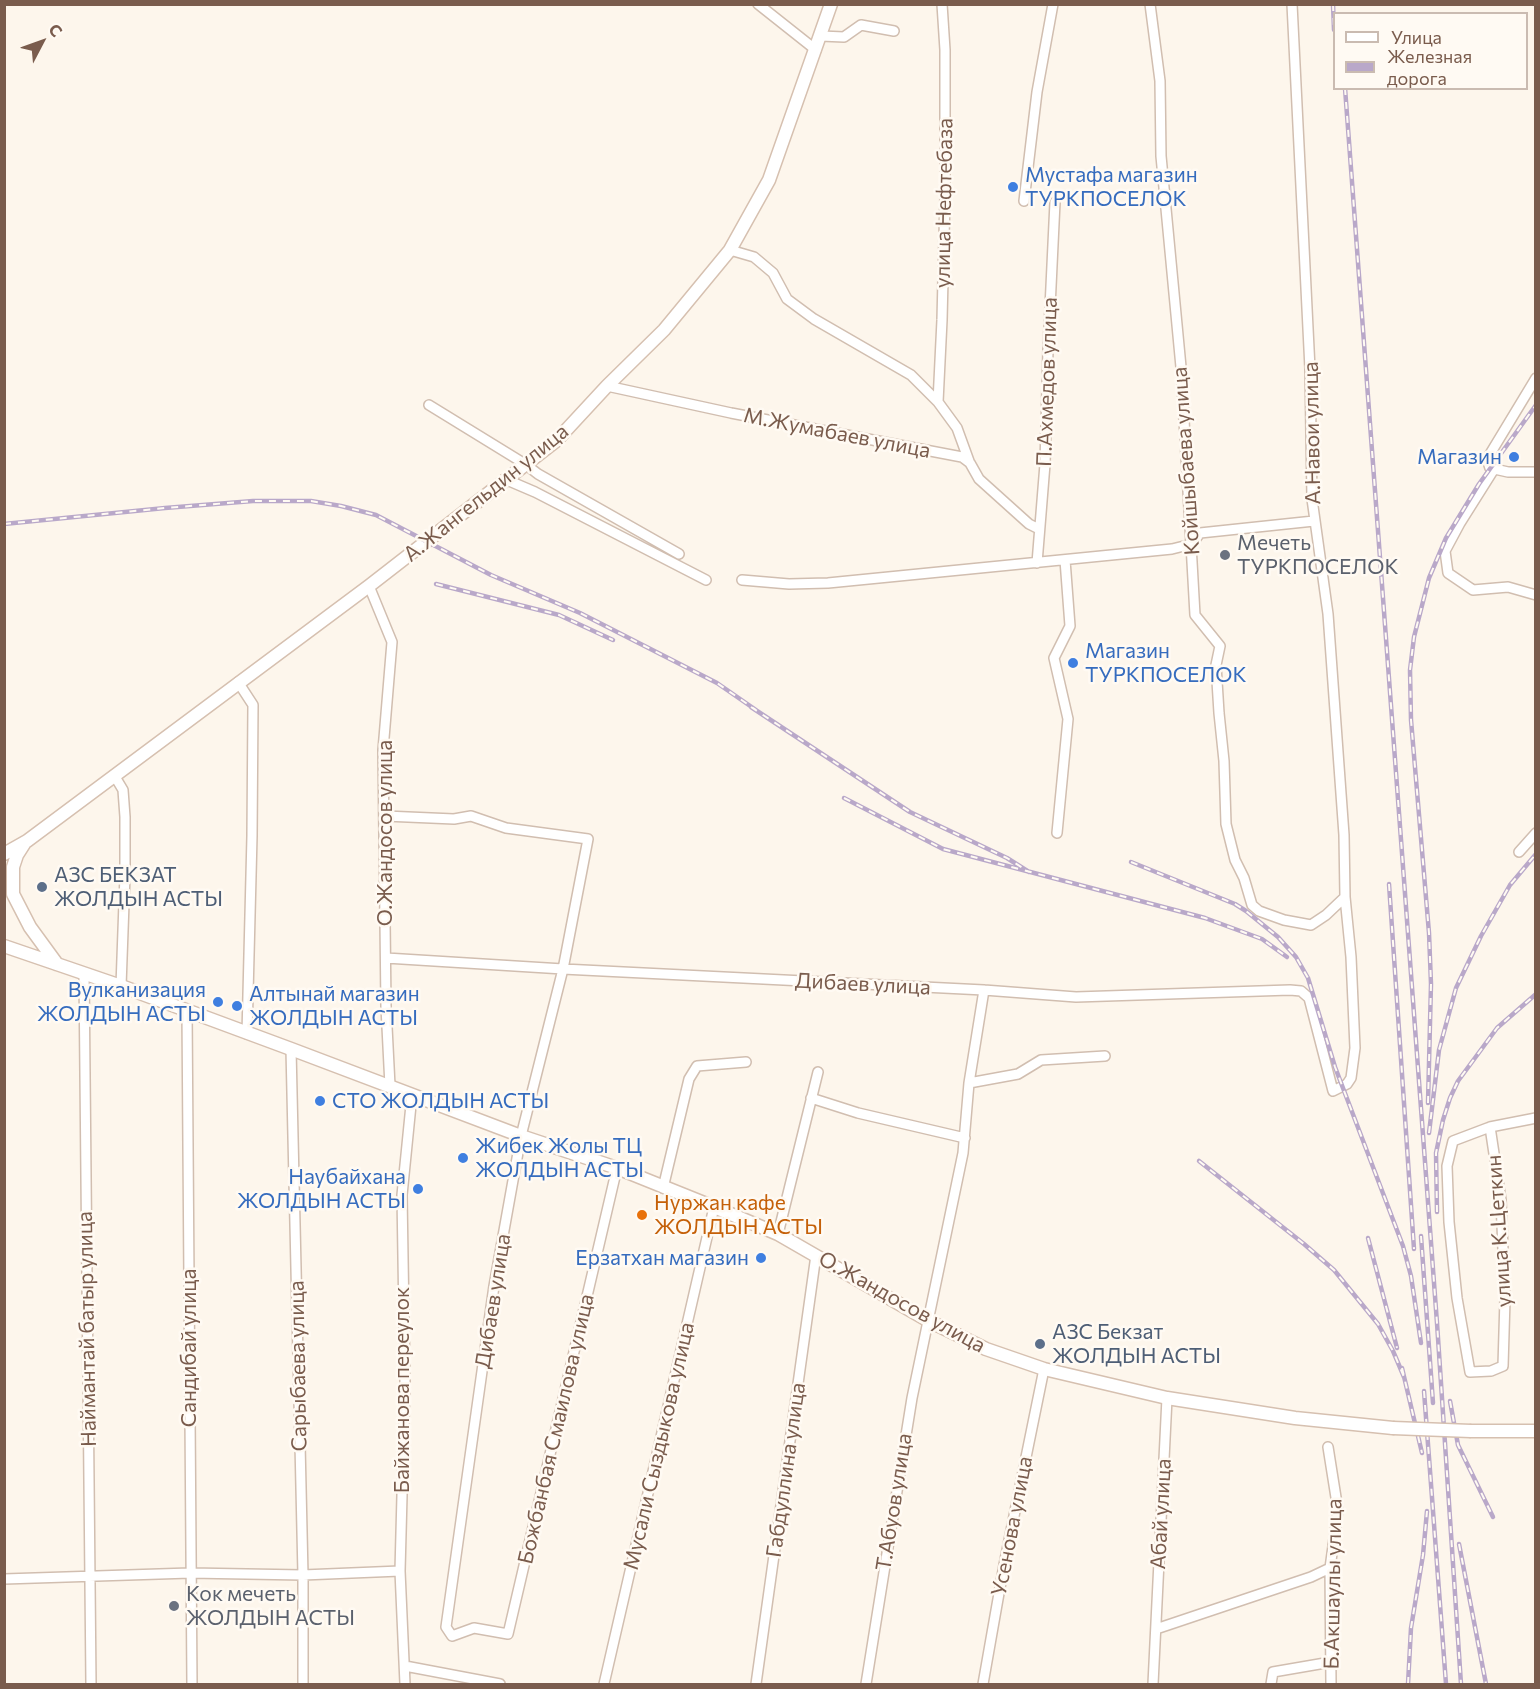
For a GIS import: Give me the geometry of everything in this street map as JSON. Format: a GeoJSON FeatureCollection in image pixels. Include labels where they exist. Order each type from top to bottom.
{"type":"FeatureCollection","features":[{"type":"Feature","properties":{"kind":"main road","name":"А.Жангельдин улица"},"geometry":{"type":"LineString","coordinates":[[4,854],[27,841],[369,586],[557,440],[607,386],[664,330],[730,250],[769,180],[831,4]]}},
{"type":"Feature","properties":{"kind":"main road"},"geometry":{"type":"LineString","coordinates":[[27,841],[17,855],[13,867],[13,894],[30,927],[58,964]]}},
{"type":"Feature","properties":{"kind":"main road","name":"О.Жандосов улица"},"geometry":{"type":"LineString","coordinates":[[4,946],[291,1048],[521,1136],[617,1168],[778,1234],[929,1321],[986,1349],[1044,1369],[1167,1398],[1295,1418],[1393,1428],[1536,1431]]}},
{"type":"Feature","properties":{"kind":"street"},"geometry":{"type":"LineString","coordinates":[[758,4],[816,50]]}},
{"type":"Feature","properties":{"kind":"street","name":"улица Нефтебаза"},"geometry":{"type":"LineString","coordinates":[[938,402],[945,197],[945,51],[942,4]]}},
{"type":"Feature","properties":{"kind":"street"},"geometry":{"type":"LineString","coordinates":[[1024,201],[1036,92],[1053,4]]}},
{"type":"Feature","properties":{"kind":"street","name":"Койшыбаева улица"},"geometry":{"type":"LineString","coordinates":[[1150,4],[1160,81],[1161,156],[1181,367],[1196,615],[1220,646],[1216,665],[1227,824],[1235,860],[1244,878],[1252,905],[1266,915],[1311,925],[1326,915],[1345,897]]}},
{"type":"Feature","properties":{"kind":"street","name":"А.Навои улица"},"geometry":{"type":"LineString","coordinates":[[1285,990],[1301,991],[1309,998],[1333,1091],[1347,1084],[1353,1067],[1355,1030],[1328,614],[1314,521],[1311,369],[1292,4]]}},
{"type":"Feature","properties":{"kind":"street"},"geometry":{"type":"LineString","coordinates":[[821,36],[844,37],[861,25],[894,31]]}},
{"type":"Feature","properties":{"kind":"street","name":"П.Ахмедов улица"},"geometry":{"type":"LineString","coordinates":[[1037,562],[1045,464],[1055,202]]}},
{"type":"Feature","properties":{"kind":"street"},"geometry":{"type":"LineString","coordinates":[[730,250],[754,257],[773,273],[787,299],[814,320],[911,375],[938,402],[957,428],[979,480],[1029,524],[1039,529]]}},
{"type":"Feature","properties":{"kind":"street"},"geometry":{"type":"LineString","coordinates":[[1536,378],[1487,459],[1490,468],[1508,472],[1536,472]]}},
{"type":"Feature","properties":{"kind":"street","name":"М.Жумабаев улица"},"geometry":{"type":"LineString","coordinates":[[607,386],[731,413],[962,457],[970,463]]}},
{"type":"Feature","properties":{"kind":"street"},"geometry":{"type":"LineString","coordinates":[[429,405],[538,474],[679,554]]}},
{"type":"Feature","properties":{"kind":"street"},"geometry":{"type":"LineString","coordinates":[[1494,469],[1445,550],[1448,573],[1473,590],[1508,587],[1536,596]]}},
{"type":"Feature","properties":{"kind":"street"},"geometry":{"type":"LineString","coordinates":[[507,480],[535,492],[706,580]]}},
{"type":"Feature","properties":{"kind":"street"},"geometry":{"type":"LineString","coordinates":[[742,580],[789,584],[828,583],[1172,549],[1192,544],[1200,533],[1314,521]]}},
{"type":"Feature","properties":{"kind":"street"},"geometry":{"type":"LineString","coordinates":[[1057,833],[1068,719],[1054,658],[1070,626],[1065,560]]}},
{"type":"Feature","properties":{"kind":"street","name":"О.Жандосов улица"},"geometry":{"type":"LineString","coordinates":[[369,586],[392,642],[383,750],[390,1086]]}},
{"type":"Feature","properties":{"kind":"street"},"geometry":{"type":"LineString","coordinates":[[238,682],[253,705],[247,1034]]}},
{"type":"Feature","properties":{"kind":"street"},"geometry":{"type":"LineString","coordinates":[[114,775],[123,790],[125,817],[121,986]]}},
{"type":"Feature","properties":{"kind":"street","name":"Дибаев улица"},"geometry":{"type":"LineString","coordinates":[[385,816],[454,819],[471,816],[506,828],[588,839],[563,969],[521,1136],[494,1286],[446,1627],[452,1636]]}},
{"type":"Feature","properties":{"kind":"street"},"geometry":{"type":"LineString","coordinates":[[1519,852],[1536,833]]}},
{"type":"Feature","properties":{"kind":"street","name":"Дибаев улица"},"geometry":{"type":"LineString","coordinates":[[386,958],[1076,997],[1285,990]]}},
{"type":"Feature","properties":{"kind":"street","name":"Наймантай батыр улица"},"geometry":{"type":"LineString","coordinates":[[84,974],[91,1684]]}},
{"type":"Feature","properties":{"kind":"street"},"geometry":{"type":"LineString","coordinates":[[929,1321],[965,1138],[969,1083],[984,990]]}},
{"type":"Feature","properties":{"kind":"street","name":"Сандибай улица"},"geometry":{"type":"LineString","coordinates":[[187,1011],[192,1684]]}},
{"type":"Feature","properties":{"kind":"street","name":"Сарыбаева улица"},"geometry":{"type":"LineString","coordinates":[[291,1048],[303,1575],[303,1684]]}},
{"type":"Feature","properties":{"kind":"street"},"geometry":{"type":"LineString","coordinates":[[969,1083],[1018,1074],[1041,1060],[1105,1056]]}},
{"type":"Feature","properties":{"kind":"street"},"geometry":{"type":"LineString","coordinates":[[663,1188],[689,1079],[697,1066],[746,1062]]}},
{"type":"Feature","properties":{"kind":"street"},"geometry":{"type":"LineString","coordinates":[[778,1234],[818,1072]]}},
{"type":"Feature","properties":{"kind":"street","name":"Байжанова переулок"},"geometry":{"type":"LineString","coordinates":[[405,1684],[400,1571],[405,1382],[402,1195],[412,1095]]}},
{"type":"Feature","properties":{"kind":"street"},"geometry":{"type":"LineString","coordinates":[[811,1098],[858,1113],[965,1138]]}},
{"type":"Feature","properties":{"kind":"street"},"geometry":{"type":"LineString","coordinates":[[1490,1127],[1536,1118]]}},
{"type":"Feature","properties":{"kind":"street","name":"улица К.Цеткин"},"geometry":{"type":"LineString","coordinates":[[1490,1127],[1501,1200],[1505,1299],[1503,1366],[1491,1371],[1470,1372],[1457,1298],[1449,1222],[1447,1166],[1453,1141],[1490,1127]]}},
{"type":"Feature","properties":{"kind":"street","name":"Божбанбая Смаилова улица"},"geometry":{"type":"LineString","coordinates":[[452,1636],[474,1628],[508,1634],[617,1168]]}},
{"type":"Feature","properties":{"kind":"street","name":"Мусали Сыздыкова улица"},"geometry":{"type":"LineString","coordinates":[[604,1684],[714,1208]]}},
{"type":"Feature","properties":{"kind":"street","name":"Габдуллина улица"},"geometry":{"type":"LineString","coordinates":[[756,1684],[816,1255]]}},
{"type":"Feature","properties":{"kind":"street","name":"Т.Абуов улица"},"geometry":{"type":"LineString","coordinates":[[866,1684],[910,1410],[929,1321]]}},
{"type":"Feature","properties":{"kind":"street","name":"Усенова улица"},"geometry":{"type":"LineString","coordinates":[[985,1684],[1004,1564],[1044,1369]]}},
{"type":"Feature","properties":{"kind":"street","name":"Абай улица"},"geometry":{"type":"LineString","coordinates":[[1153,1684],[1167,1398]]}},
{"type":"Feature","properties":{"kind":"street","name":"Б.Акшаулы улица"},"geometry":{"type":"LineString","coordinates":[[1328,1447],[1338,1510],[1330,1568],[1331,1684]]}},
{"type":"Feature","properties":{"kind":"street"},"geometry":{"type":"LineString","coordinates":[[1156,1629],[1311,1577],[1330,1568]]}},
{"type":"Feature","properties":{"kind":"street"},"geometry":{"type":"LineString","coordinates":[[4,1579],[190,1574],[303,1575],[400,1571]]}},
{"type":"Feature","properties":{"kind":"street"},"geometry":{"type":"LineString","coordinates":[[1271,1684],[1273,1672],[1331,1662]]}},
{"type":"Feature","properties":{"kind":"street"},"geometry":{"type":"LineString","coordinates":[[405,1666],[500,1684]]}},
{"type":"Feature","properties":{"kind":"railway"},"geometry":{"type":"LineString","coordinates":[[1333,4],[1333,12]]}},
{"type":"Feature","properties":{"kind":"railway"},"geometry":{"type":"LineString","coordinates":[[1345,90],[1437,1323],[1461,1684]]}},
{"type":"Feature","properties":{"kind":"railway"},"geometry":{"type":"LineString","coordinates":[[1428,1103],[1431,984],[1429,933],[1411,720],[1410,670],[1414,637],[1429,578],[1446,538],[1479,484],[1536,405]]}},
{"type":"Feature","properties":{"kind":"railway"},"geometry":{"type":"LineString","coordinates":[[4,524],[253,501],[311,501],[341,506],[376,515],[491,575],[580,613],[717,683],[756,710]]}},
{"type":"Feature","properties":{"kind":"railway"},"geometry":{"type":"LineString","coordinates":[[436,584],[559,615],[613,640]]}},
{"type":"Feature","properties":{"kind":"railway"},"geometry":{"type":"LineString","coordinates":[[751,707],[910,812],[1007,858],[1029,872]]}},
{"type":"Feature","properties":{"kind":"railway"},"geometry":{"type":"LineString","coordinates":[[844,798],[943,849],[1205,918],[1262,939],[1287,957]]}},
{"type":"Feature","properties":{"kind":"railway"},"geometry":{"type":"LineString","coordinates":[[1429,1133],[1439,1050],[1456,988],[1481,936],[1510,885],[1536,854]]}},
{"type":"Feature","properties":{"kind":"railway"},"geometry":{"type":"LineString","coordinates":[[1131,862],[1235,904],[1278,937],[1296,957],[1308,978],[1335,1067],[1403,1246],[1411,1276],[1421,1343]]}},
{"type":"Feature","properties":{"kind":"railway"},"geometry":{"type":"LineString","coordinates":[[1389,884],[1414,1249]]}},
{"type":"Feature","properties":{"kind":"railway"},"geometry":{"type":"LineString","coordinates":[[1437,1212],[1436,1153],[1450,1098],[1458,1081],[1497,1028],[1536,994]]}},
{"type":"Feature","properties":{"kind":"railway"},"geometry":{"type":"LineString","coordinates":[[1199,1161],[1334,1270],[1378,1324],[1404,1377]]}},
{"type":"Feature","properties":{"kind":"railway"},"geometry":{"type":"LineString","coordinates":[[1421,1236],[1433,1403]]}},
{"type":"Feature","properties":{"kind":"railway"},"geometry":{"type":"LineString","coordinates":[[1368,1238],[1397,1348]]}},
{"type":"Feature","properties":{"kind":"railway"},"geometry":{"type":"LineString","coordinates":[[1402,1368],[1422,1453]]}},
{"type":"Feature","properties":{"kind":"railway"},"geometry":{"type":"LineString","coordinates":[[1424,1391],[1446,1684]]}},
{"type":"Feature","properties":{"kind":"railway"},"geometry":{"type":"LineString","coordinates":[[1450,1401],[1458,1445],[1493,1517]]}},
{"type":"Feature","properties":{"kind":"railway"},"geometry":{"type":"LineString","coordinates":[[1408,1684],[1411,1628],[1423,1555],[1427,1511]]}},
{"type":"Feature","properties":{"kind":"railway"},"geometry":{"type":"LineString","coordinates":[[1459,1544],[1486,1684]]}},
{"type":"Feature","properties":{"kind":"place","name":"Мустафа магазин ТУРКПОСЕЛОК"},"geometry":{"type":"Point","coordinates":[1013,187]}},
{"type":"Feature","properties":{"kind":"place","name":"Магазин"},"geometry":{"type":"Point","coordinates":[1514,457]}},
{"type":"Feature","properties":{"kind":"place","name":"Мечеть ТУРКПОСЕЛОК"},"geometry":{"type":"Point","coordinates":[1225,555]}},
{"type":"Feature","properties":{"kind":"place","name":"Магазин ТУРКПОСЕЛОК"},"geometry":{"type":"Point","coordinates":[1073,663]}},
{"type":"Feature","properties":{"kind":"place","name":"АЗС БЕКЗАТ ЖОЛДЫН АСТЫ"},"geometry":{"type":"Point","coordinates":[42,887]}},
{"type":"Feature","properties":{"kind":"place","name":"Вулканизация ЖОЛДЫН АСТЫ"},"geometry":{"type":"Point","coordinates":[218,1002]}},
{"type":"Feature","properties":{"kind":"place","name":"Алтынай магазин ЖОЛДЫН АСТЫ"},"geometry":{"type":"Point","coordinates":[237,1006]}},
{"type":"Feature","properties":{"kind":"place","name":"СТО ЖОЛДЫН АСТЫ"},"geometry":{"type":"Point","coordinates":[320,1101]}},
{"type":"Feature","properties":{"kind":"place","name":"Жибек Жолы ТЦ ЖОЛДЫН АСТЫ"},"geometry":{"type":"Point","coordinates":[463,1158]}},
{"type":"Feature","properties":{"kind":"place","name":"Наубайхана ЖОЛДЫН АСТЫ"},"geometry":{"type":"Point","coordinates":[418,1189]}},
{"type":"Feature","properties":{"kind":"place","name":"Нуржан кафе ЖОЛДЫН АСТЫ"},"geometry":{"type":"Point","coordinates":[642,1215]}},
{"type":"Feature","properties":{"kind":"place","name":"Ерзатхан магазин"},"geometry":{"type":"Point","coordinates":[761,1258]}},
{"type":"Feature","properties":{"kind":"place","name":"АЗС Бекзат ЖОЛДЫН АСТЫ"},"geometry":{"type":"Point","coordinates":[1040,1344]}},
{"type":"Feature","properties":{"kind":"place","name":"Кок мечеть ЖОЛДЫН АСТЫ"},"geometry":{"type":"Point","coordinates":[174,1606]}}]}
